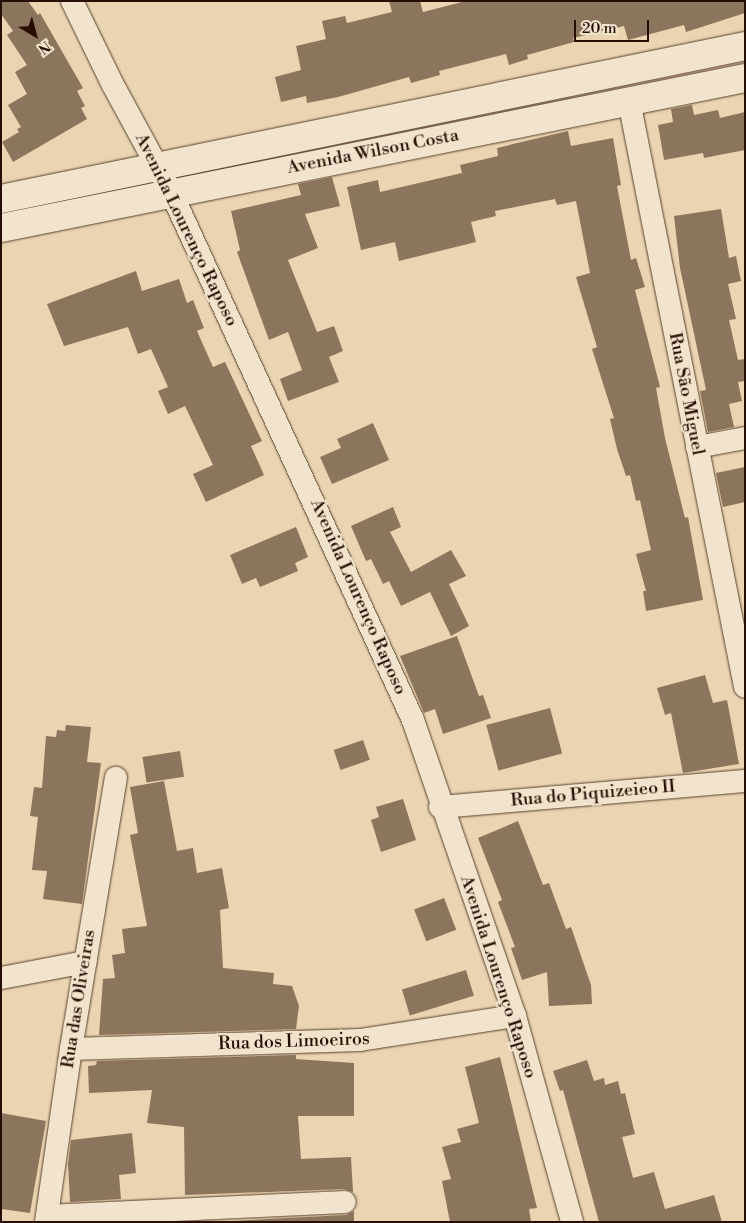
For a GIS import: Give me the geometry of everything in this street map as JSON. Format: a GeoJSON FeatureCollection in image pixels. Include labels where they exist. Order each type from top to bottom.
{"type":"FeatureCollection","features":[{"type":"Feature","properties":{"kind":"street","name":"Avenida Lourenço Raposo"},"geometry":{"type":"LineString","coordinates":[[72,1],[171,192],[386,656],[413,720],[440,806],[515,1016],[572,1222]]}},
{"type":"Feature","properties":{"kind":"street"},"geometry":{"type":"LineString","coordinates":[[1,199],[156,165],[745,46]]}},
{"type":"Feature","properties":{"kind":"street","name":"Avenida Wilson Costa"},"geometry":{"type":"LineString","coordinates":[[1,228],[171,192],[745,78]]}},
{"type":"Feature","properties":{"kind":"street","name":"Rua São Miguel"},"geometry":{"type":"LineString","coordinates":[[629,101],[745,686]]}},
{"type":"Feature","properties":{"kind":"street"},"geometry":{"type":"LineString","coordinates":[[697,447],[745,438]]}},
{"type":"Feature","properties":{"kind":"street","name":"Rua das Oliveiras"},"geometry":{"type":"LineString","coordinates":[[46,1219],[71,1049],[116,778]]}},
{"type":"Feature","properties":{"kind":"street","name":"Rua do Piquizeieo II"},"geometry":{"type":"LineString","coordinates":[[440,806],[745,781]]}},
{"type":"Feature","properties":{"kind":"street"},"geometry":{"type":"LineString","coordinates":[[1,978],[85,962]]}},
{"type":"Feature","properties":{"kind":"street","name":"Rua dos Limoeiros"},"geometry":{"type":"LineString","coordinates":[[71,1049],[380,1039],[515,1016]]}},
{"type":"Feature","properties":{"kind":"street"},"geometry":{"type":"LineString","coordinates":[[46,1219],[345,1202]]}},
{"type":"Feature","properties":{"kind":"building"},"geometry":{"type":"Polygon","coordinates":[[[1,1],[28,1],[38,15],[40,13],[83,88],[77,91],[85,106],[81,108],[87,119],[13,162],[2,142],[19,132],[17,129],[21,127],[8,105],[27,94],[15,72],[27,65],[7,35],[13,31],[1,14],[1,1]]]}},
{"type":"Feature","properties":{"kind":"building"},"geometry":{"type":"Polygon","coordinates":[[[389,1],[420,1],[423,12],[466,1],[745,1],[745,13],[686,32],[684,25],[628,40],[624,26],[573,38],[574,42],[527,55],[528,59],[509,65],[506,54],[439,71],[440,75],[411,83],[409,77],[338,97],[307,103],[306,96],[281,102],[275,77],[301,70],[296,46],[326,39],[322,21],[345,16],[347,23],[392,12],[389,1]]]}},
{"type":"Feature","properties":{"kind":"building"},"geometry":{"type":"Polygon","coordinates":[[[692,105],[694,115],[718,110],[720,118],[745,112],[745,150],[704,158],[703,153],[664,160],[658,125],[673,122],[671,109],[692,105]]]}},
{"type":"Feature","properties":{"kind":"building"},"geometry":{"type":"Polygon","coordinates":[[[568,131],[571,146],[613,138],[621,185],[617,186],[631,260],[636,258],[645,287],[635,290],[660,387],[656,388],[665,438],[685,518],[688,517],[703,600],[646,611],[643,591],[646,591],[636,554],[651,550],[640,500],[636,501],[630,475],[626,476],[617,449],[610,419],[614,418],[592,349],[597,347],[576,277],[590,273],[576,201],[557,205],[555,199],[495,211],[496,216],[471,222],[476,242],[399,261],[395,242],[361,250],[347,187],[378,180],[380,192],[462,173],[460,165],[498,156],[497,148],[568,131]]]}},
{"type":"Feature","properties":{"kind":"building"},"geometry":{"type":"Polygon","coordinates":[[[332,177],[340,206],[305,214],[318,248],[288,260],[317,332],[334,326],[343,351],[329,357],[339,382],[288,401],[280,379],[302,370],[288,332],[269,340],[237,252],[240,250],[231,211],[301,195],[298,184],[332,177]]]}},
{"type":"Feature","properties":{"kind":"building"},"geometry":{"type":"Polygon","coordinates":[[[721,209],[729,258],[736,256],[741,281],[728,284],[736,319],[729,320],[738,360],[745,359],[745,381],[738,382],[742,401],[729,404],[734,427],[708,432],[700,391],[706,390],[680,268],[674,216],[721,209]]]}},
{"type":"Feature","properties":{"kind":"building"},"geometry":{"type":"Polygon","coordinates":[[[136,271],[142,291],[179,279],[187,303],[193,300],[204,328],[197,331],[213,367],[225,362],[262,441],[251,446],[264,475],[206,502],[193,474],[213,465],[185,406],[168,414],[158,391],[168,387],[151,349],[138,354],[128,327],[64,346],[47,304],[136,271]]]}},
{"type":"Feature","properties":{"kind":"building"},"geometry":{"type":"Polygon","coordinates":[[[373,423],[389,460],[332,484],[320,457],[341,448],[337,439],[373,423]]]}},
{"type":"Feature","properties":{"kind":"building"},"geometry":{"type":"Polygon","coordinates":[[[745,467],[745,502],[723,507],[716,473],[745,467]]]}},
{"type":"Feature","properties":{"kind":"building"},"geometry":{"type":"Polygon","coordinates":[[[393,507],[401,527],[390,532],[411,572],[451,550],[466,576],[449,584],[469,626],[451,636],[430,592],[401,606],[389,581],[383,584],[371,559],[366,561],[351,526],[393,507]]]}},
{"type":"Feature","properties":{"kind":"building"},"geometry":{"type":"Polygon","coordinates":[[[296,527],[308,557],[295,563],[298,571],[260,587],[256,578],[242,584],[230,555],[296,527]]]}},
{"type":"Feature","properties":{"kind":"building"},"geometry":{"type":"Polygon","coordinates":[[[457,636],[479,696],[483,695],[491,718],[443,734],[435,709],[424,713],[400,656],[457,636]]]}},
{"type":"Feature","properties":{"kind":"building"},"geometry":{"type":"Polygon","coordinates":[[[705,675],[713,703],[727,700],[739,764],[683,773],[671,713],[665,715],[657,688],[705,675]]]}},
{"type":"Feature","properties":{"kind":"building"},"geometry":{"type":"Polygon","coordinates":[[[550,708],[562,753],[498,770],[486,725],[550,708]]]}},
{"type":"Feature","properties":{"kind":"building"},"geometry":{"type":"Polygon","coordinates":[[[66,725],[91,727],[87,762],[101,763],[82,904],[43,899],[47,871],[32,870],[38,817],[30,816],[34,787],[42,788],[46,736],[56,737],[57,730],[65,731],[66,725]]]}},
{"type":"Feature","properties":{"kind":"building"},"geometry":{"type":"Polygon","coordinates":[[[363,740],[370,760],[341,770],[334,750],[363,740]]]}},
{"type":"Feature","properties":{"kind":"building"},"geometry":{"type":"Polygon","coordinates":[[[180,751],[184,777],[147,783],[142,757],[180,751]]]}},
{"type":"Feature","properties":{"kind":"building"},"geometry":{"type":"Polygon","coordinates":[[[164,781],[177,851],[193,848],[197,873],[222,868],[229,908],[220,910],[223,968],[274,973],[273,984],[292,986],[299,1006],[296,1029],[99,1035],[103,979],[115,978],[112,955],[125,953],[122,929],[147,926],[130,835],[138,833],[130,787],[164,781]]]}},
{"type":"Feature","properties":{"kind":"building"},"geometry":{"type":"Polygon","coordinates":[[[403,799],[416,840],[381,852],[371,820],[379,817],[376,807],[403,799]]]}},
{"type":"Feature","properties":{"kind":"building"},"geometry":{"type":"Polygon","coordinates":[[[518,821],[543,885],[549,883],[566,929],[571,927],[591,985],[592,1004],[549,1006],[547,972],[522,980],[511,948],[515,947],[498,902],[502,900],[478,838],[518,821]]]}},
{"type":"Feature","properties":{"kind":"building"},"geometry":{"type":"Polygon","coordinates":[[[444,898],[456,930],[426,941],[414,909],[444,898]]]}},
{"type":"Feature","properties":{"kind":"building"},"geometry":{"type":"Polygon","coordinates":[[[466,970],[474,996],[410,1015],[402,990],[466,970]]]}},
{"type":"Feature","properties":{"kind":"building"},"geometry":{"type":"Polygon","coordinates":[[[296,1055],[296,1059],[354,1063],[354,1116],[298,1116],[301,1159],[351,1157],[353,1192],[344,1189],[185,1195],[184,1127],[147,1123],[152,1090],[89,1093],[88,1066],[96,1065],[97,1061],[296,1055]]]}},
{"type":"Feature","properties":{"kind":"building"},"geometry":{"type":"Polygon","coordinates":[[[500,1057],[537,1208],[529,1209],[531,1222],[450,1222],[442,1181],[451,1179],[442,1147],[461,1142],[457,1129],[479,1123],[465,1067],[500,1057]]]}},
{"type":"Feature","properties":{"kind":"building"},"geometry":{"type":"Polygon","coordinates":[[[587,1060],[594,1081],[604,1078],[605,1085],[618,1081],[621,1094],[625,1093],[635,1134],[622,1137],[633,1178],[654,1172],[665,1209],[714,1195],[722,1222],[599,1222],[563,1090],[560,1091],[553,1071],[587,1060]]]}},
{"type":"Feature","properties":{"kind":"building"},"geometry":{"type":"Polygon","coordinates":[[[1,1113],[46,1121],[30,1213],[1,1209],[1,1113]]]}},
{"type":"Feature","properties":{"kind":"building"},"geometry":{"type":"Polygon","coordinates":[[[132,1133],[136,1173],[119,1175],[121,1199],[70,1202],[68,1164],[71,1140],[132,1133]]]}},
{"type":"Feature","properties":{"kind":"building"},"geometry":{"type":"Polygon","coordinates":[[[354,1211],[354,1222],[213,1222],[346,1215],[354,1211]]]}}]}
